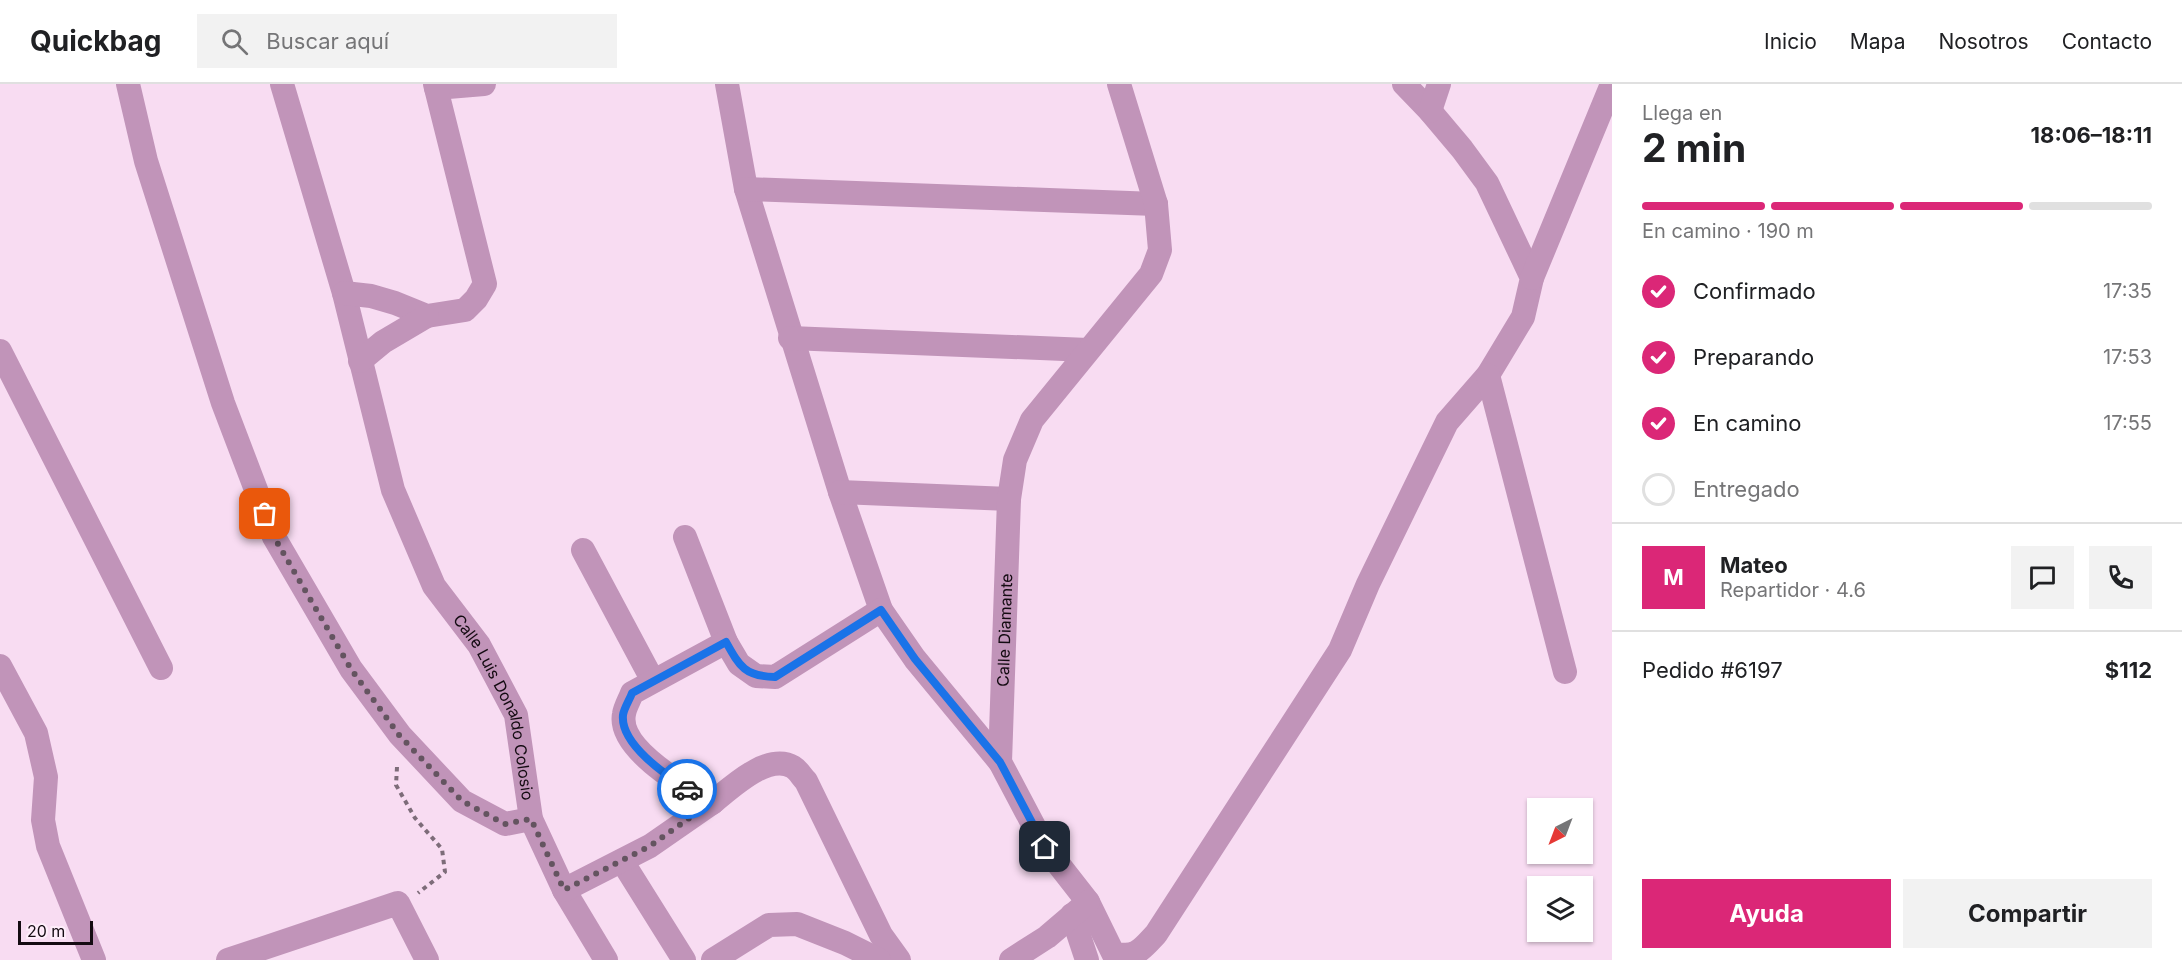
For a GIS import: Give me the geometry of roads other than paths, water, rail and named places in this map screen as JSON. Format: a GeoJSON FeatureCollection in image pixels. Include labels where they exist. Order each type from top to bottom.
{"type":"FeatureCollection","features":[{"type":"Feature","properties":{"kind":"street"},"geometry":{"type":"LineString","coordinates":[[128,84],[146,160],[223,403],[274,537],[351,669],[399,735],[462,801],[505,824],[531,819]]}},
{"type":"Feature","properties":{"kind":"street","name":"Calle Luis Donaldo Colosio"},"geometry":{"type":"LineString","coordinates":[[282,84],[344,293],[393,490],[434,586],[479,645],[516,715],[531,819],[564,890],[606,960]]}},
{"type":"Feature","properties":{"kind":"street"},"geometry":{"type":"LineString","coordinates":[[360,360],[382,342],[427,316],[465,310],[477,299],[485,284],[435,86],[484,84]]}},
{"type":"Feature","properties":{"kind":"street"},"geometry":{"type":"LineString","coordinates":[[727,84],[746,189],[790,338],[881,610],[915,659],[1000,762],[1045,847],[1069,876],[1080,909],[1087,960]]}},
{"type":"Feature","properties":{"kind":"street","name":"Calle Diamante"},"geometry":{"type":"LineString","coordinates":[[1000,762],[1009,499],[1015,460],[1032,420],[1151,274],[1160,250],[1156,204],[1119,84]]}},
{"type":"Feature","properties":{"kind":"street"},"geometry":{"type":"LineString","coordinates":[[1404,84],[1462,149],[1487,183],[1532,278]]}},
{"type":"Feature","properties":{"kind":"street"},"geometry":{"type":"LineString","coordinates":[[1430,111],[1439,84]]}},
{"type":"Feature","properties":{"kind":"street"},"geometry":{"type":"LineString","coordinates":[[1080,909],[1115,957],[1127,957],[1140,951],[1156,934],[1203,864],[1340,650],[1368,584],[1447,422],[1488,375],[1523,316],[1532,278],[1612,84]]}},
{"type":"Feature","properties":{"kind":"street"},"geometry":{"type":"LineString","coordinates":[[746,189],[1156,204]]}},
{"type":"Feature","properties":{"kind":"street"},"geometry":{"type":"LineString","coordinates":[[344,293],[371,296],[427,316]]}},
{"type":"Feature","properties":{"kind":"street"},"geometry":{"type":"LineString","coordinates":[[790,338],[1088,350]]}},
{"type":"Feature","properties":{"kind":"street"},"geometry":{"type":"LineString","coordinates":[[0,351],[161,668]]}},
{"type":"Feature","properties":{"kind":"street"},"geometry":{"type":"LineString","coordinates":[[1488,375],[1565,672]]}},
{"type":"Feature","properties":{"kind":"street"},"geometry":{"type":"LineString","coordinates":[[840,492],[1009,499]]}},
{"type":"Feature","properties":{"kind":"street"},"geometry":{"type":"LineString","coordinates":[[685,537],[726,642],[739,664],[756,676],[775,677],[881,610]]}},
{"type":"Feature","properties":{"kind":"street"},"geometry":{"type":"LineString","coordinates":[[583,550],[653,681]]}},
{"type":"Feature","properties":{"kind":"street"},"geometry":{"type":"LineString","coordinates":[[712,802],[685,787],[641,755],[628,736],[623,716],[632,693],[726,642]]}},
{"type":"Feature","properties":{"kind":"street"},"geometry":{"type":"LineString","coordinates":[[0,666],[36,733],[46,777],[44,820],[48,846],[94,960]]}},
{"type":"Feature","properties":{"kind":"street"},"geometry":{"type":"LineString","coordinates":[[564,890],[650,846],[759,768],[779,762],[794,767],[806,781],[881,935],[899,960]]}},
{"type":"Feature","properties":{"kind":"street"},"geometry":{"type":"LineString","coordinates":[[622,861],[684,960]]}},
{"type":"Feature","properties":{"kind":"street"},"geometry":{"type":"LineString","coordinates":[[228,960],[398,903],[427,960]]}},
{"type":"Feature","properties":{"kind":"street"},"geometry":{"type":"LineString","coordinates":[[1011,960],[1047,937],[1080,909]]}},
{"type":"Feature","properties":{"kind":"street"},"geometry":{"type":"LineString","coordinates":[[713,960],[769,925],[797,924],[879,960]]}}]}
